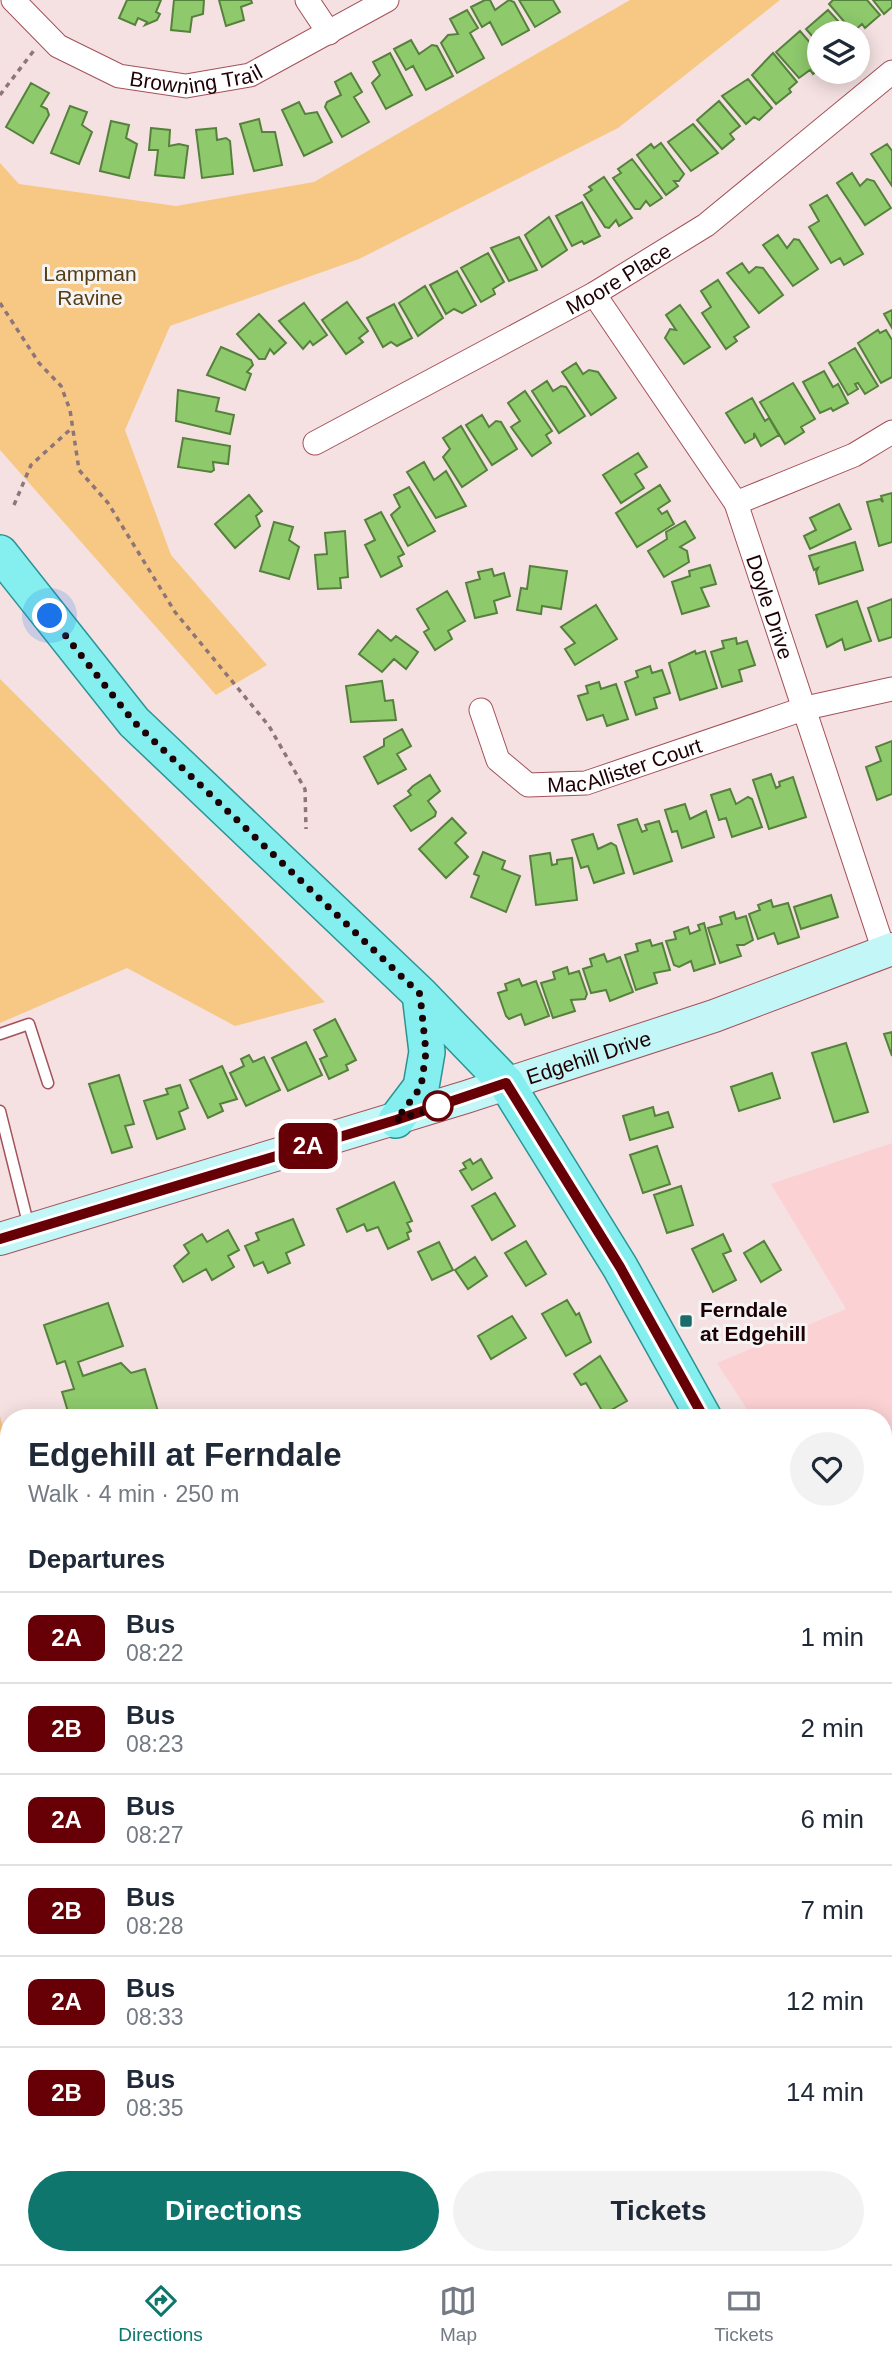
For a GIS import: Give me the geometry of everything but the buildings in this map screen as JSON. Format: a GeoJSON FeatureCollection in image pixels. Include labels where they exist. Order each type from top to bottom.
{"type":"FeatureCollection","features":[{"type":"Feature","properties":{"kind":"main road"},"geometry":{"type":"LineString","coordinates":[[0,553],[134,722],[420,994],[506,1083],[620,1267],[700,1409]]}},
{"type":"Feature","properties":{"kind":"main road"},"geometry":{"type":"LineString","coordinates":[[396,1120],[421,1087],[426,1052],[420,994]]}},
{"type":"Feature","properties":{"kind":"street","name":"Browning Trail"},"geometry":{"type":"LineString","coordinates":[[13,0],[58,46],[119,76],[186,86],[250,75],[387,0]]}},
{"type":"Feature","properties":{"kind":"street"},"geometry":{"type":"LineString","coordinates":[[307,0],[329,33]]}},
{"type":"Feature","properties":{"kind":"street","name":"Moore Place"},"geometry":{"type":"LineString","coordinates":[[314,443],[594,293],[706,225],[892,72]]}},
{"type":"Feature","properties":{"kind":"street","name":"Doyle Drive"},"geometry":{"type":"LineString","coordinates":[[594,293],[736,503],[806,708],[853,866],[888,950]]}},
{"type":"Feature","properties":{"kind":"street"},"geometry":{"type":"LineString","coordinates":[[736,503],[854,455],[892,432]]}},
{"type":"Feature","properties":{"kind":"street","name":"MacAllister Court"},"geometry":{"type":"LineString","coordinates":[[481,710],[498,760],[528,785],[586,783],[806,708],[892,689]]}},
{"type":"Feature","properties":{"kind":"street","name":"Edgehill Drive"},"geometry":{"type":"LineString","coordinates":[[0,1239],[396,1120],[714,1016],[888,950]]}},
{"type":"Feature","properties":{"kind":"lane"},"geometry":{"type":"LineString","coordinates":[[0,1034],[29,1024],[48,1083]]}},
{"type":"Feature","properties":{"kind":"lane"},"geometry":{"type":"LineString","coordinates":[[0,1111],[30,1230]]}},
{"type":"Feature","properties":{"kind":"path"},"geometry":{"type":"LineString","coordinates":[[0,94],[46,36]]}},
{"type":"Feature","properties":{"kind":"path"},"geometry":{"type":"LineString","coordinates":[[0,303],[39,363],[61,386],[73,427],[79,470],[108,503],[175,612],[269,726],[305,789],[306,829]]}},
{"type":"Feature","properties":{"kind":"path"},"geometry":{"type":"LineString","coordinates":[[14,505],[31,465],[73,427]]}},
{"type":"Feature","properties":{"kind":"shaded area"},"geometry":{"type":"Polygon","coordinates":[[[892,1143],[892,1409],[747,1409],[717,1363],[846,1309],[771,1184],[892,1143]]]}},
{"type":"Feature","properties":{"kind":"green space","name":"Lampman Ravine"},"geometry":{"type":"Polygon","coordinates":[[[630,0],[780,0],[618,128],[359,259],[170,326],[125,430],[171,555],[267,665],[216,695],[0,450],[0,163],[19,184],[176,206],[314,182],[630,0]]]}},
{"type":"Feature","properties":{"kind":"green space"},"geometry":{"type":"Polygon","coordinates":[[[0,679],[325,1002],[235,1026],[127,968],[0,1023],[0,679]]]}},
{"type":"Feature","properties":{"kind":"bus line","name":"2A"},"geometry":{"type":"LineString","coordinates":[[0,1239],[396,1120],[506,1083],[620,1267],[699,1409]]}},
{"type":"Feature","properties":{"kind":"place","name":"Ferndale at Edgehill"},"geometry":{"type":"Point","coordinates":[686,1321]}},
{"type":"Feature","properties":{"kind":"route"},"geometry":{"type":"LineString","coordinates":[[50,616],[134,722],[420,994],[426,1052],[421,1087],[396,1120],[443,1105],[438,1106]]}}]}
